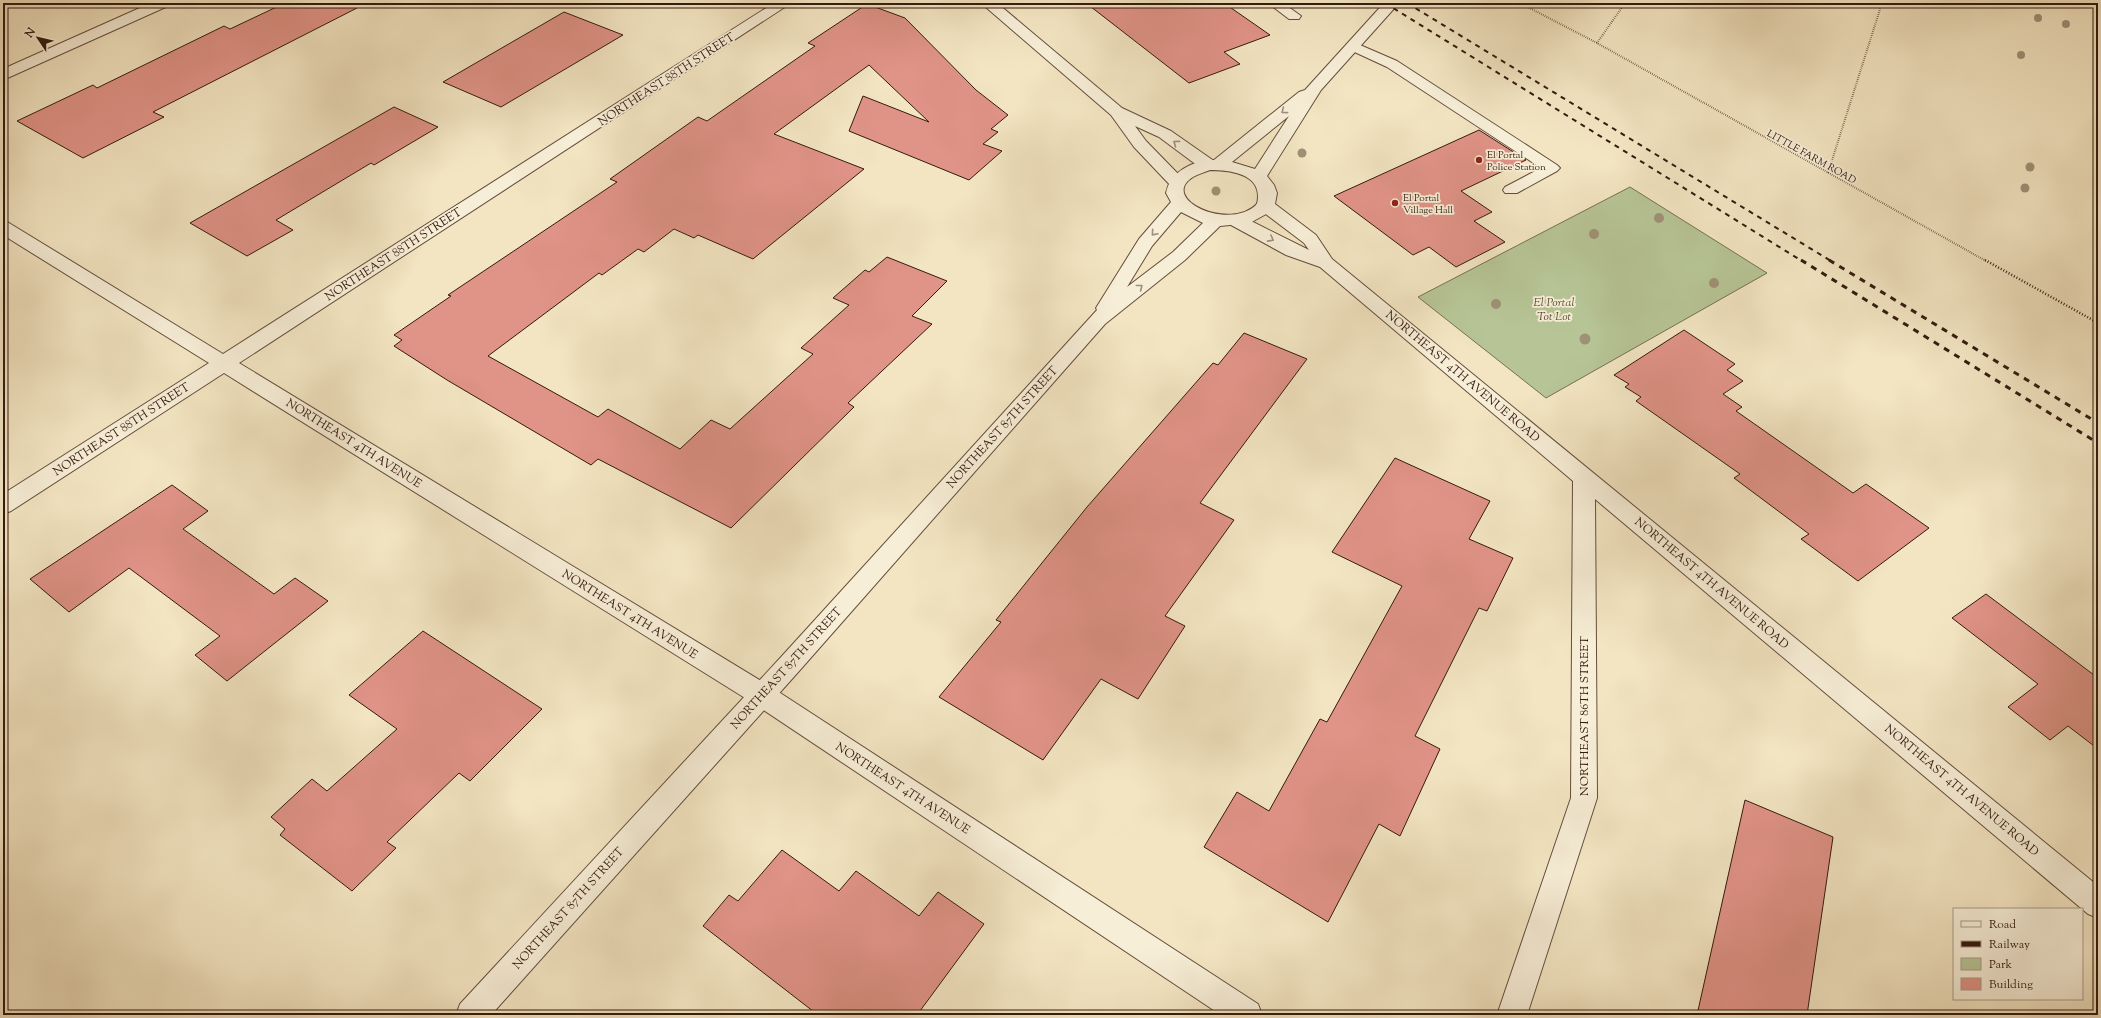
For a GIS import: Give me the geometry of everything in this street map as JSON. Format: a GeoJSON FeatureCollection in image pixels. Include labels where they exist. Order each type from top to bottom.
{"type":"FeatureCollection","features":[{"type":"Feature","properties":{"kind":"street"},"geometry":{"type":"LineString","coordinates":[[3,75],[163,3]]}},
{"type":"Feature","properties":{"kind":"street","name":"NORTHEAST 88TH STREET"},"geometry":{"type":"LineString","coordinates":[[3,505],[784,3]]}},
{"type":"Feature","properties":{"kind":"street"},"geometry":{"type":"LineString","coordinates":[[988,3],[1116,111],[1140,144],[1177,182]]}},
{"type":"Feature","properties":{"kind":"street"},"geometry":{"type":"LineString","coordinates":[[1213,165],[1315,87],[1392,3]]}},
{"type":"Feature","properties":{"kind":"street"},"geometry":{"type":"LineString","coordinates":[[1258,177],[1315,87]]}},
{"type":"Feature","properties":{"kind":"street"},"geometry":{"type":"LineString","coordinates":[[1116,111],[1165,134],[1213,165]]}},
{"type":"Feature","properties":{"kind":"street"},"geometry":{"type":"LineString","coordinates":[[1213,165],[1240,168],[1258,177],[1267,191],[1265,205],[1259,212],[1237,221],[1215,221],[1194,214],[1179,204],[1175,196],[1174,189],[1177,182],[1189,171],[1213,165]]}},
{"type":"Feature","properties":{"kind":"street","name":"NORTHEAST 87TH STREET"},"geometry":{"type":"LineString","coordinates":[[471,1015],[762,695],[1098,319],[1145,243],[1179,204]]}},
{"type":"Feature","properties":{"kind":"street","name":"NORTHEAST 4TH AVENUE ROAD"},"geometry":{"type":"LineString","coordinates":[[1265,205],[1310,240],[1326,263],[2098,904]]}},
{"type":"Feature","properties":{"kind":"street","name":"NORTHEAST 87TH STREET"},"geometry":{"type":"LineString","coordinates":[[1098,319],[1179,256],[1215,221]]}},
{"type":"Feature","properties":{"kind":"street","name":"NORTHEAST 4TH AVENUE ROAD"},"geometry":{"type":"LineString","coordinates":[[1237,221],[1292,251],[1326,263]]}},
{"type":"Feature","properties":{"kind":"street","name":"NORTHEAST 4TH AVENUE"},"geometry":{"type":"LineString","coordinates":[[3,227],[762,695],[1247,1015]]}},
{"type":"Feature","properties":{"kind":"street","name":"NORTHEAST 86TH STREET"},"geometry":{"type":"LineString","coordinates":[[1512,1015],[1584,798],[1584,477]]}},
{"type":"Feature","properties":{"kind":"lane"},"geometry":{"type":"LineString","coordinates":[[1274,3],[1294,16]]}},
{"type":"Feature","properties":{"kind":"lane"},"geometry":{"type":"LineString","coordinates":[[1353,46],[1392,64],[1552,168],[1511,190]]}},
{"type":"Feature","properties":{"kind":"path","name":"LITTLE FARM ROAD"},"geometry":{"type":"LineString","coordinates":[[1520,3],[1597,43],[2098,323]]}},
{"type":"Feature","properties":{"kind":"path"},"geometry":{"type":"LineString","coordinates":[[1597,43],[1625,3]]}},
{"type":"Feature","properties":{"kind":"path"},"geometry":{"type":"LineString","coordinates":[[1828,173],[1882,3]]}},
{"type":"Feature","properties":{"kind":"green space","name":"El Portal Tot Lot"},"geometry":{"type":"Polygon","coordinates":[[[1630,187],[1767,273],[1546,398],[1418,297],[1630,187]]]}},
{"type":"Feature","properties":{"kind":"building"},"geometry":{"type":"Polygon","coordinates":[[[285,3],[354,3],[357,8],[153,112],[164,117],[83,158],[17,121],[93,85],[97,88],[224,26],[230,29],[285,3]]]}},
{"type":"Feature","properties":{"kind":"building"},"geometry":{"type":"Polygon","coordinates":[[[1086,3],[1224,3],[1270,35],[1224,52],[1240,64],[1189,83],[1086,3]]]}},
{"type":"Feature","properties":{"kind":"building"},"geometry":{"type":"Polygon","coordinates":[[[867,4],[905,18],[976,90],[1008,115],[991,129],[998,132],[983,144],[1002,151],[969,180],[849,131],[863,96],[929,122],[869,65],[774,134],[864,169],[753,259],[698,235],[694,238],[674,229],[644,252],[638,249],[602,275],[599,273],[488,356],[598,417],[608,409],[680,449],[711,420],[730,429],[813,354],[801,348],[849,305],[833,298],[865,270],[869,272],[887,257],[947,281],[912,316],[932,324],[848,403],[854,407],[731,528],[598,459],[591,465],[447,380],[394,346],[402,340],[394,335],[451,296],[448,295],[617,182],[610,179],[698,117],[707,121],[815,46],[808,43],[867,4]]]}},
{"type":"Feature","properties":{"kind":"building"},"geometry":{"type":"Polygon","coordinates":[[[564,12],[623,35],[501,107],[443,82],[564,12]]]}},
{"type":"Feature","properties":{"kind":"building"},"geometry":{"type":"Polygon","coordinates":[[[394,107],[438,127],[374,165],[371,163],[276,220],[293,230],[247,256],[190,223],[394,107]]]}},
{"type":"Feature","properties":{"kind":"building"},"geometry":{"type":"Polygon","coordinates":[[[1479,130],[1526,160],[1461,191],[1492,212],[1474,221],[1505,242],[1456,267],[1429,247],[1413,255],[1334,196],[1479,130]]]}},
{"type":"Feature","properties":{"kind":"building"},"geometry":{"type":"Polygon","coordinates":[[[1684,330],[1735,364],[1727,370],[1743,381],[1723,394],[1742,407],[1736,411],[1853,493],[1866,484],[1929,528],[1858,581],[1801,539],[1809,534],[1734,478],[1740,474],[1636,401],[1641,397],[1625,387],[1629,384],[1614,375],[1684,330]]]}},
{"type":"Feature","properties":{"kind":"building"},"geometry":{"type":"Polygon","coordinates":[[[1244,333],[1307,359],[1200,503],[1234,520],[1165,616],[1185,626],[1138,699],[1101,679],[1043,760],[939,697],[1001,622],[996,620],[1087,507],[1213,363],[1218,365],[1244,333]]]}},
{"type":"Feature","properties":{"kind":"building"},"geometry":{"type":"Polygon","coordinates":[[[1395,458],[1490,501],[1469,539],[1513,558],[1487,611],[1479,608],[1415,736],[1440,749],[1400,836],[1379,824],[1328,922],[1204,847],[1237,792],[1269,811],[1320,719],[1327,722],[1402,586],[1332,552],[1395,458]]]}},
{"type":"Feature","properties":{"kind":"building"},"geometry":{"type":"Polygon","coordinates":[[[172,485],[208,511],[183,529],[274,594],[295,578],[328,601],[227,681],[195,655],[220,636],[129,568],[69,612],[30,579],[172,485]]]}},
{"type":"Feature","properties":{"kind":"building"},"geometry":{"type":"Polygon","coordinates":[[[1986,594],[2098,678],[2098,749],[2068,726],[2050,740],[2008,707],[2038,684],[1952,618],[1986,594]]]}},
{"type":"Feature","properties":{"kind":"building"},"geometry":{"type":"Polygon","coordinates":[[[423,631],[542,709],[470,781],[459,773],[387,842],[396,848],[352,891],[280,835],[285,829],[271,817],[312,779],[327,791],[397,729],[349,695],[423,631]]]}},
{"type":"Feature","properties":{"kind":"building"},"geometry":{"type":"Polygon","coordinates":[[[1745,800],[1833,837],[1807,1015],[1697,1015],[1745,800]]]}},
{"type":"Feature","properties":{"kind":"building"},"geometry":{"type":"Polygon","coordinates":[[[782,850],[839,891],[856,871],[919,916],[938,892],[984,924],[917,1015],[818,1015],[703,926],[729,895],[738,901],[782,850]]]}},
{"type":"Feature","properties":{"kind":"railway"},"geometry":{"type":"LineString","coordinates":[[1385,3],[1802,261]]}},
{"type":"Feature","properties":{"kind":"railway"},"geometry":{"type":"LineString","coordinates":[[1407,3],[1831,261]]}},
{"type":"Feature","properties":{"kind":"railway"},"geometry":{"type":"LineString","coordinates":[[1801,260],[2098,443]]}},
{"type":"Feature","properties":{"kind":"railway"},"geometry":{"type":"LineString","coordinates":[[1829,260],[2098,423]]}},
{"type":"Feature","properties":{"kind":"place","name":"El Portal Police Station"},"geometry":{"type":"Point","coordinates":[1479,160]}},
{"type":"Feature","properties":{"kind":"place","name":"El Portal Village Hall"},"geometry":{"type":"Point","coordinates":[1395,203]}}]}
